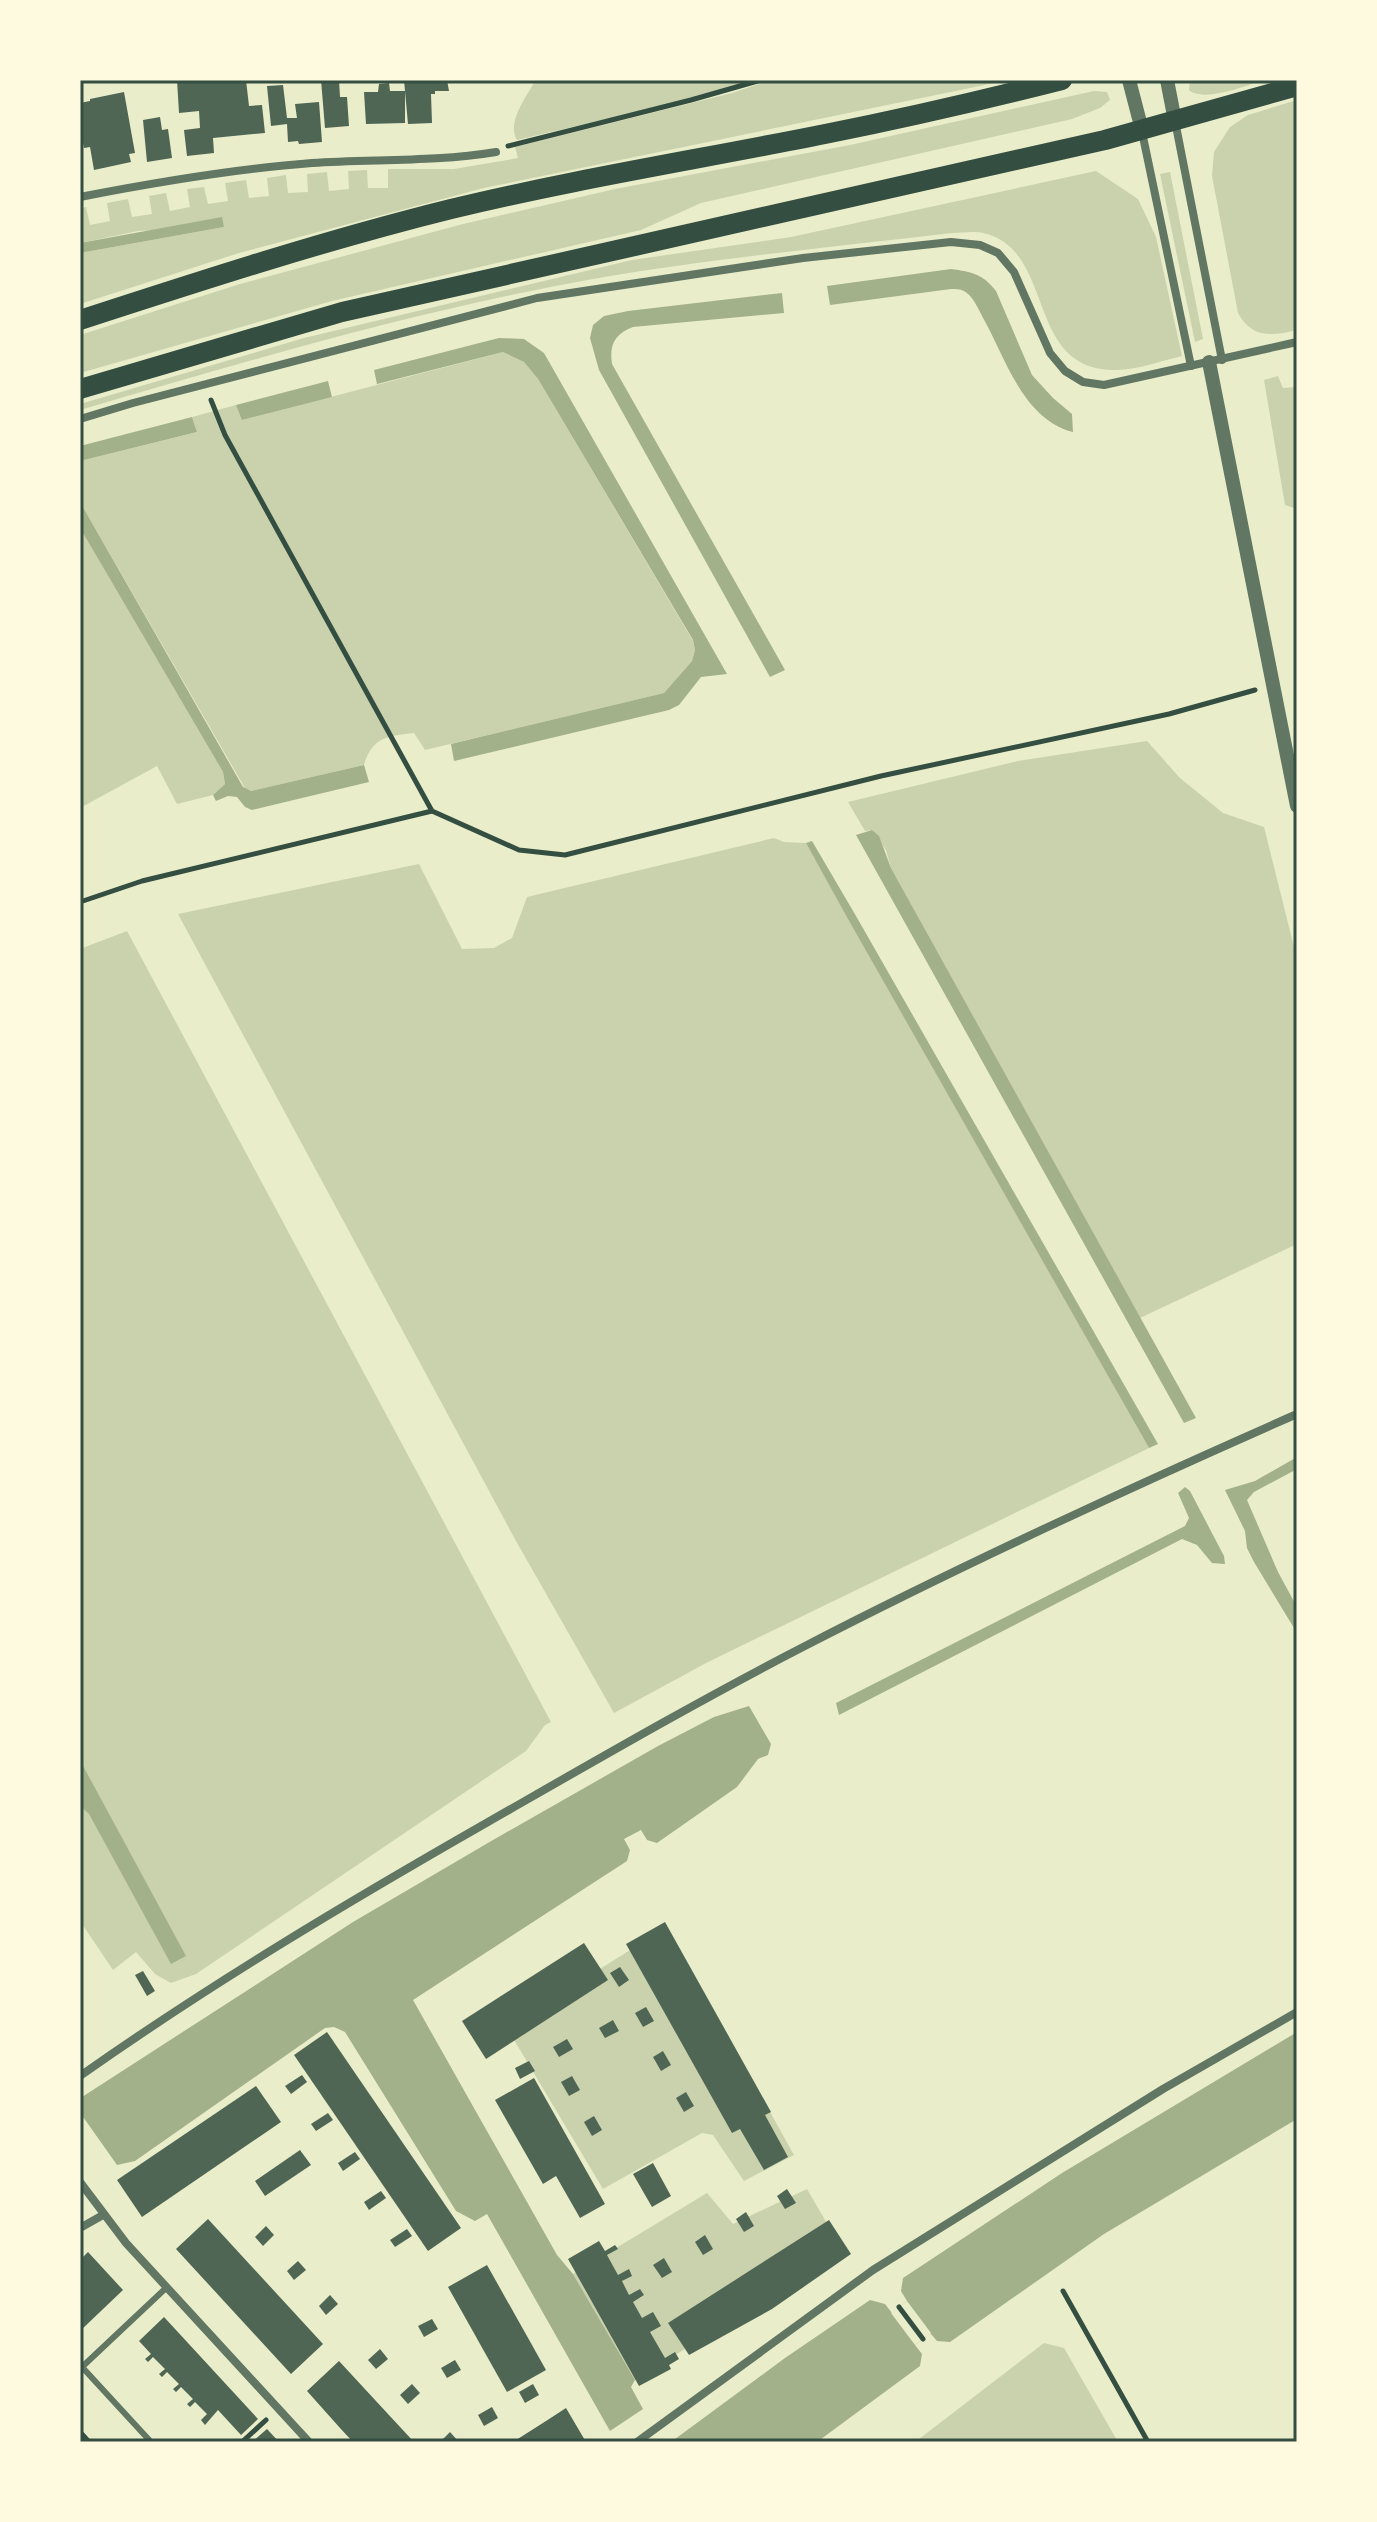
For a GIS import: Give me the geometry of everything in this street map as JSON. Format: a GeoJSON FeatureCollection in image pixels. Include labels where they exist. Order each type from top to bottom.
{"type":"FeatureCollection","features":[{"type":"Feature","properties":{"kind":"main road"},"geometry":{"type":"LineString","coordinates":[[80,320],[236,269],[451,210],[675,161],[825,134],[1062,80]]}},
{"type":"Feature","properties":{"kind":"main road"},"geometry":{"type":"LineString","coordinates":[[80,389],[342,312],[1142,130],[1297,86]]}},
{"type":"Feature","properties":{"kind":"street"},"geometry":{"type":"LineString","coordinates":[[1129,80],[1191,366]]}},
{"type":"Feature","properties":{"kind":"street"},"geometry":{"type":"LineString","coordinates":[[1167,80],[1297,806]]}},
{"type":"Feature","properties":{"kind":"street"},"geometry":{"type":"LineString","coordinates":[[80,197],[220,172],[363,160],[463,157],[496,152]]}},
{"type":"Feature","properties":{"kind":"street"},"geometry":{"type":"LineString","coordinates":[[80,419],[537,298],[803,258],[951,242],[980,245],[998,253],[1014,272],[1050,353],[1065,371],[1083,382],[1104,385],[1297,342]]}},
{"type":"Feature","properties":{"kind":"street"},"geometry":{"type":"LineString","coordinates":[[80,2076],[170,2012],[358,1897],[591,1763],[777,1661],[1110,1497],[1297,1414]]}},
{"type":"Feature","properties":{"kind":"street"},"geometry":{"type":"LineString","coordinates":[[637,2442],[873,2270],[1163,2089],[1297,2012]]}},
{"type":"Feature","properties":{"kind":"street"},"geometry":{"type":"LineString","coordinates":[[80,2182],[103,2215],[309,2442]]}},
{"type":"Feature","properties":{"kind":"street"},"geometry":{"type":"LineString","coordinates":[[80,2228],[103,2215]]}},
{"type":"Feature","properties":{"kind":"lane"},"geometry":{"type":"LineString","coordinates":[[151,2442],[82,2367],[167,2287]]}},
{"type":"Feature","properties":{"kind":"path"},"geometry":{"type":"LineString","coordinates":[[496,152],[512,143],[761,80]]}},
{"type":"Feature","properties":{"kind":"path"},"geometry":{"type":"LineString","coordinates":[[206,384],[225,435],[432,811],[519,850],[565,855],[881,776],[1169,714],[1273,685]]}},
{"type":"Feature","properties":{"kind":"path"},"geometry":{"type":"LineString","coordinates":[[80,902],[142,881],[432,811]]}},
{"type":"Feature","properties":{"kind":"path"},"geometry":{"type":"LineString","coordinates":[[1063,2291],[1148,2442]]}},
{"type":"Feature","properties":{"kind":"path"},"geometry":{"type":"LineString","coordinates":[[899,2307],[923,2339]]}},
{"type":"Feature","properties":{"kind":"path"},"geometry":{"type":"LineString","coordinates":[[242,2442],[278,2408]]}},
{"type":"Feature","properties":{"kind":"path"},"geometry":{"type":"LineString","coordinates":[[80,2432],[89,2442]]}},
{"type":"Feature","properties":{"kind":"shaded area"},"geometry":{"type":"Polygon","coordinates":[[[536,80],[755,80],[691,99],[517,140],[514,133],[516,118],[536,80]]]}},
{"type":"Feature","properties":{"kind":"shaded area"},"geometry":{"type":"Polygon","coordinates":[[[771,80],[1009,80],[484,188],[239,253],[80,304],[80,253],[224,227],[138,231],[80,243],[80,208],[86,207],[90,225],[110,221],[107,203],[128,199],[132,217],[152,214],[149,196],[166,193],[170,211],[190,207],[187,189],[204,187],[208,204],[228,201],[225,183],[246,180],[249,198],[269,196],[267,178],[286,175],[288,193],[308,192],[307,174],[327,172],[329,191],[349,189],[348,171],[367,170],[368,188],[388,188],[388,169],[454,169],[518,158],[515,147],[732,93],[771,80]]]}},
{"type":"Feature","properties":{"kind":"shaded area"},"geometry":{"type":"Polygon","coordinates":[[[1190,80],[1265,80],[1205,95],[1189,90],[1190,80]]]}},
{"type":"Feature","properties":{"kind":"shaded area"},"geometry":{"type":"Polygon","coordinates":[[[1094,91],[1107,92],[1110,100],[1100,108],[1072,119],[701,203],[641,230],[332,301],[80,373],[80,335],[240,284],[463,224],[615,189],[850,145],[1094,91]]]}},
{"type":"Feature","properties":{"kind":"shaded area"},"geometry":{"type":"Polygon","coordinates":[[[1297,100],[1297,330],[1263,334],[1250,327],[1238,313],[1212,176],[1214,152],[1230,127],[1248,115],[1297,100]]]}},
{"type":"Feature","properties":{"kind":"shaded area"},"geometry":{"type":"Polygon","coordinates":[[[1096,171],[1138,199],[1156,237],[1182,356],[1128,369],[1094,368],[1071,356],[1055,336],[1023,263],[1007,244],[983,233],[972,232],[685,265],[526,292],[357,332],[80,410],[80,404],[304,338],[632,260],[791,237],[1096,171]]]}},
{"type":"Feature","properties":{"kind":"shaded area"},"geometry":{"type":"Polygon","coordinates":[[[1170,172],[1203,339],[1195,342],[1160,174],[1170,172]]]}},
{"type":"Feature","properties":{"kind":"shaded area"},"geometry":{"type":"Polygon","coordinates":[[[222,217],[224,227],[80,253],[80,243],[222,217]]]}},
{"type":"Feature","properties":{"kind":"shaded area"},"geometry":{"type":"Polygon","coordinates":[[[951,269],[976,275],[996,291],[1032,375],[1072,414],[1073,432],[1055,425],[1028,400],[1007,367],[977,306],[964,291],[951,289],[830,305],[827,286],[951,269]]]}},
{"type":"Feature","properties":{"kind":"shaded area"},"geometry":{"type":"Polygon","coordinates":[[[782,293],[784,313],[633,327],[618,337],[611,351],[612,364],[785,670],[770,677],[599,370],[590,338],[593,325],[604,316],[782,293]]]}},
{"type":"Feature","properties":{"kind":"shaded area"},"geometry":{"type":"Polygon","coordinates":[[[499,338],[524,339],[544,353],[727,674],[701,677],[679,705],[669,710],[454,761],[451,744],[664,693],[692,661],[695,650],[693,640],[538,379],[524,362],[503,352],[377,384],[374,370],[499,338]]]}},
{"type":"Feature","properties":{"kind":"shaded area"},"geometry":{"type":"Polygon","coordinates":[[[503,352],[524,362],[538,379],[693,641],[695,650],[692,661],[664,693],[425,750],[414,733],[389,737],[376,743],[364,765],[246,790],[80,502],[80,461],[197,432],[192,417],[236,405],[243,420],[503,352]]]}},
{"type":"Feature","properties":{"kind":"shaded area"},"geometry":{"type":"Polygon","coordinates":[[[1278,376],[1283,388],[1297,387],[1297,509],[1285,505],[1264,380],[1278,376]]]}},
{"type":"Feature","properties":{"kind":"shaded area"},"geometry":{"type":"Polygon","coordinates":[[[328,381],[332,397],[242,420],[236,405],[328,381]]]}},
{"type":"Feature","properties":{"kind":"shaded area"},"geometry":{"type":"Polygon","coordinates":[[[192,417],[197,432],[80,461],[80,446],[192,417]]]}},
{"type":"Feature","properties":{"kind":"shaded area"},"geometry":{"type":"Polygon","coordinates":[[[80,502],[243,787],[251,791],[364,765],[369,782],[252,810],[237,797],[228,796],[216,801],[213,795],[225,784],[223,772],[80,528],[80,502]]]}},
{"type":"Feature","properties":{"kind":"shaded area"},"geometry":{"type":"Polygon","coordinates":[[[80,528],[223,772],[225,784],[213,795],[177,804],[157,766],[80,808],[80,528]]]}},
{"type":"Feature","properties":{"kind":"shaded area"},"geometry":{"type":"Polygon","coordinates":[[[1147,741],[1180,778],[1223,813],[1264,827],[1297,959],[1297,1244],[1140,1318],[891,868],[886,850],[872,830],[865,831],[848,802],[1018,761],[1147,741]]]}},
{"type":"Feature","properties":{"kind":"shaded area"},"geometry":{"type":"Polygon","coordinates":[[[872,830],[879,836],[891,868],[1196,1418],[1184,1423],[856,835],[872,830]]]}},
{"type":"Feature","properties":{"kind":"shaded area"},"geometry":{"type":"Polygon","coordinates":[[[774,838],[784,842],[806,843],[1149,1448],[708,1662],[614,1713],[516,1541],[178,914],[419,864],[462,949],[494,948],[512,938],[527,897],[774,838]]]}},
{"type":"Feature","properties":{"kind":"shaded area"},"geometry":{"type":"Polygon","coordinates":[[[812,841],[1158,1444],[1149,1448],[848,919],[806,843],[812,841]]]}},
{"type":"Feature","properties":{"kind":"shaded area"},"geometry":{"type":"Polygon","coordinates":[[[127,931],[551,1722],[545,1725],[526,1751],[196,1974],[171,1983],[155,1974],[136,1952],[113,1970],[80,1921],[80,1806],[89,1814],[186,1957],[80,1760],[80,949],[127,931]]]}},
{"type":"Feature","properties":{"kind":"shaded area"},"geometry":{"type":"Polygon","coordinates":[[[1297,1457],[1297,1469],[1254,1492],[1247,1500],[1297,1607],[1297,1633],[1254,1562],[1247,1548],[1245,1531],[1225,1490],[1255,1481],[1297,1457]]]}},
{"type":"Feature","properties":{"kind":"shaded area"},"geometry":{"type":"Polygon","coordinates":[[[1185,1487],[1224,1556],[1225,1564],[1212,1563],[1197,1545],[1182,1539],[839,1715],[836,1703],[1185,1526],[1189,1518],[1178,1493],[1185,1487]]]}},
{"type":"Feature","properties":{"kind":"shaded area"},"geometry":{"type":"Polygon","coordinates":[[[749,1706],[771,1744],[768,1755],[758,1759],[737,1787],[657,1843],[647,1840],[641,1830],[624,1839],[630,1850],[627,1861],[413,2000],[557,2255],[573,2274],[635,2380],[631,2387],[643,2409],[610,2431],[487,2214],[475,2221],[456,2211],[345,2032],[334,2027],[325,2028],[135,2161],[117,2165],[81,2114],[82,2097],[353,1922],[658,1746],[714,1717],[749,1706]]]}},
{"type":"Feature","properties":{"kind":"shaded area"},"geometry":{"type":"Polygon","coordinates":[[[80,1760],[186,1956],[171,1964],[89,1814],[80,1806],[80,1760]]]}},
{"type":"Feature","properties":{"kind":"shaded area"},"geometry":{"type":"Polygon","coordinates":[[[667,1927],[794,2155],[744,2181],[713,2135],[702,2133],[603,2189],[498,2013],[595,1972],[667,1927]]]}},
{"type":"Feature","properties":{"kind":"shaded area"},"geometry":{"type":"Polygon","coordinates":[[[1297,2032],[1297,2119],[1104,2234],[950,2342],[937,2341],[930,2333],[915,2345],[922,2354],[920,2366],[817,2442],[671,2442],[870,2300],[885,2304],[892,2313],[907,2301],[901,2291],[903,2278],[1062,2173],[1297,2032]]]}},
{"type":"Feature","properties":{"kind":"shaded area"},"geometry":{"type":"Polygon","coordinates":[[[807,2189],[843,2251],[635,2380],[573,2274],[707,2193],[733,2224],[807,2189]]]}},
{"type":"Feature","properties":{"kind":"shaded area"},"geometry":{"type":"Polygon","coordinates":[[[1044,2343],[1064,2348],[1118,2442],[915,2442],[1044,2343]]]}},
{"type":"Feature","properties":{"kind":"pier"},"geometry":{"type":"Polygon","coordinates":[[[907,2301],[931,2333],[915,2345],[891,2313],[907,2301]]]}},
{"type":"Feature","properties":{"kind":"building"},"geometry":{"type":"Polygon","coordinates":[[[177,80],[246,80],[249,106],[262,105],[265,133],[213,138],[214,153],[187,156],[184,130],[200,128],[199,111],[179,113],[177,80]]]}},
{"type":"Feature","properties":{"kind":"building"},"geometry":{"type":"Polygon","coordinates":[[[321,80],[339,80],[340,97],[347,97],[349,126],[325,128],[321,80]]]}},
{"type":"Feature","properties":{"kind":"building"},"geometry":{"type":"Polygon","coordinates":[[[404,80],[447,80],[449,91],[431,94],[432,123],[408,124],[404,80]]]}},
{"type":"Feature","properties":{"kind":"building"},"geometry":{"type":"Polygon","coordinates":[[[389,83],[390,91],[405,91],[405,123],[366,124],[364,92],[378,92],[379,84],[389,83]]]}},
{"type":"Feature","properties":{"kind":"building"},"geometry":{"type":"Polygon","coordinates":[[[283,85],[287,118],[297,118],[295,104],[319,102],[322,142],[288,142],[287,124],[271,126],[267,86],[283,85]]]}},
{"type":"Feature","properties":{"kind":"building"},"geometry":{"type":"Polygon","coordinates":[[[124,92],[135,153],[129,154],[131,162],[94,170],[90,147],[84,148],[80,103],[124,92]]]}},
{"type":"Feature","properties":{"kind":"building"},"geometry":{"type":"Polygon","coordinates":[[[160,117],[162,130],[168,129],[172,158],[147,162],[143,120],[160,117]]]}},
{"type":"Feature","properties":{"kind":"building"},"geometry":{"type":"Polygon","coordinates":[[[665,1922],[771,2112],[765,2115],[788,2157],[764,2170],[740,2129],[732,2133],[626,1944],[665,1922]]]}},
{"type":"Feature","properties":{"kind":"building"},"geometry":{"type":"Polygon","coordinates":[[[584,1943],[608,1980],[486,2059],[462,2021],[584,1943]]]}},
{"type":"Feature","properties":{"kind":"building"},"geometry":{"type":"Polygon","coordinates":[[[620,1967],[629,1980],[619,1987],[610,1973],[620,1967]]]}},
{"type":"Feature","properties":{"kind":"building"},"geometry":{"type":"Polygon","coordinates":[[[143,1971],[155,1991],[147,1996],[135,1975],[143,1971]]]}},
{"type":"Feature","properties":{"kind":"building"},"geometry":{"type":"Polygon","coordinates":[[[646,2007],[654,2021],[643,2027],[635,2013],[646,2007]]]}},
{"type":"Feature","properties":{"kind":"building"},"geometry":{"type":"Polygon","coordinates":[[[613,2020],[619,2031],[605,2038],[599,2028],[613,2020]]]}},
{"type":"Feature","properties":{"kind":"building"},"geometry":{"type":"Polygon","coordinates":[[[327,2032],[461,2228],[428,2251],[294,2055],[327,2032]]]}},
{"type":"Feature","properties":{"kind":"building"},"geometry":{"type":"Polygon","coordinates":[[[567,2039],[573,2049],[559,2057],[553,2047],[567,2039]]]}},
{"type":"Feature","properties":{"kind":"building"},"geometry":{"type":"Polygon","coordinates":[[[663,2051],[671,2065],[661,2071],[653,2057],[663,2051]]]}},
{"type":"Feature","properties":{"kind":"building"},"geometry":{"type":"Polygon","coordinates":[[[529,2061],[535,2071],[520,2079],[515,2068],[529,2061]]]}},
{"type":"Feature","properties":{"kind":"building"},"geometry":{"type":"Polygon","coordinates":[[[302,2075],[307,2082],[291,2094],[285,2086],[302,2075]]]}},
{"type":"Feature","properties":{"kind":"building"},"geometry":{"type":"Polygon","coordinates":[[[572,2076],[580,2090],[569,2096],[561,2082],[572,2076]]]}},
{"type":"Feature","properties":{"kind":"building"},"geometry":{"type":"Polygon","coordinates":[[[534,2078],[605,2204],[580,2218],[556,2176],[543,2184],[495,2100],[534,2078]]]}},
{"type":"Feature","properties":{"kind":"building"},"geometry":{"type":"Polygon","coordinates":[[[256,2086],[281,2122],[142,2217],[117,2180],[256,2086]]]}},
{"type":"Feature","properties":{"kind":"building"},"geometry":{"type":"Polygon","coordinates":[[[686,2092],[694,2106],[684,2112],[676,2098],[686,2092]]]}},
{"type":"Feature","properties":{"kind":"building"},"geometry":{"type":"Polygon","coordinates":[[[328,2113],[333,2120],[316,2131],[311,2124],[328,2113]]]}},
{"type":"Feature","properties":{"kind":"building"},"geometry":{"type":"Polygon","coordinates":[[[594,2116],[602,2130],[592,2136],[584,2122],[594,2116]]]}},
{"type":"Feature","properties":{"kind":"building"},"geometry":{"type":"Polygon","coordinates":[[[300,2150],[311,2165],[265,2196],[255,2181],[300,2150]]]}},
{"type":"Feature","properties":{"kind":"building"},"geometry":{"type":"Polygon","coordinates":[[[355,2152],[360,2159],[343,2171],[338,2163],[355,2152]]]}},
{"type":"Feature","properties":{"kind":"building"},"geometry":{"type":"Polygon","coordinates":[[[653,2163],[671,2196],[652,2207],[633,2174],[653,2163]]]}},
{"type":"Feature","properties":{"kind":"building"},"geometry":{"type":"Polygon","coordinates":[[[787,2189],[796,2203],[785,2209],[777,2196],[787,2189]]]}},
{"type":"Feature","properties":{"kind":"building"},"geometry":{"type":"Polygon","coordinates":[[[381,2191],[386,2198],[369,2210],[364,2202],[381,2191]]]}},
{"type":"Feature","properties":{"kind":"building"},"geometry":{"type":"Polygon","coordinates":[[[746,2212],[754,2226],[744,2232],[736,2219],[746,2212]]]}},
{"type":"Feature","properties":{"kind":"building"},"geometry":{"type":"Polygon","coordinates":[[[208,2219],[323,2344],[291,2374],[176,2249],[208,2219]]]}},
{"type":"Feature","properties":{"kind":"building"},"geometry":{"type":"Polygon","coordinates":[[[829,2220],[851,2254],[772,2309],[689,2355],[668,2323],[829,2220]]]}},
{"type":"Feature","properties":{"kind":"building"},"geometry":{"type":"Polygon","coordinates":[[[266,2226],[274,2235],[263,2246],[255,2237],[266,2226]]]}},
{"type":"Feature","properties":{"kind":"building"},"geometry":{"type":"Polygon","coordinates":[[[407,2229],[412,2236],[395,2247],[390,2240],[407,2229]]]}},
{"type":"Feature","properties":{"kind":"building"},"geometry":{"type":"Polygon","coordinates":[[[705,2235],[713,2249],[703,2255],[695,2242],[705,2235]]]}},
{"type":"Feature","properties":{"kind":"building"},"geometry":{"type":"Polygon","coordinates":[[[599,2241],[605,2251],[615,2245],[618,2249],[607,2255],[618,2275],[629,2269],[632,2276],[622,2281],[629,2295],[640,2289],[644,2295],[633,2302],[642,2318],[653,2312],[661,2326],[650,2332],[665,2358],[675,2352],[679,2359],[669,2365],[671,2369],[639,2386],[568,2259],[599,2241]]]}},
{"type":"Feature","properties":{"kind":"building"},"geometry":{"type":"Polygon","coordinates":[[[88,2252],[123,2290],[80,2331],[80,2260],[88,2252]]]}},
{"type":"Feature","properties":{"kind":"building"},"geometry":{"type":"Polygon","coordinates":[[[664,2258],[672,2272],[662,2278],[653,2265],[664,2258]]]}},
{"type":"Feature","properties":{"kind":"building"},"geometry":{"type":"Polygon","coordinates":[[[298,2261],[306,2270],[294,2280],[287,2271],[298,2261]]]}},
{"type":"Feature","properties":{"kind":"building"},"geometry":{"type":"Polygon","coordinates":[[[487,2265],[546,2370],[507,2392],[448,2287],[487,2265]]]}},
{"type":"Feature","properties":{"kind":"building"},"geometry":{"type":"Polygon","coordinates":[[[330,2295],[338,2304],[326,2315],[319,2306],[330,2295]]]}},
{"type":"Feature","properties":{"kind":"building"},"geometry":{"type":"Polygon","coordinates":[[[164,2317],[258,2419],[241,2435],[218,2410],[205,2425],[201,2420],[207,2414],[195,2402],[190,2407],[187,2404],[193,2399],[181,2387],[176,2392],[173,2389],[179,2384],[167,2372],[162,2377],[159,2374],[165,2369],[153,2357],[148,2362],[145,2359],[151,2354],[139,2341],[164,2317]]]}},
{"type":"Feature","properties":{"kind":"building"},"geometry":{"type":"Polygon","coordinates":[[[432,2319],[438,2329],[424,2337],[418,2326],[432,2319]]]}},
{"type":"Feature","properties":{"kind":"building"},"geometry":{"type":"Polygon","coordinates":[[[380,2349],[388,2359],[376,2369],[368,2360],[380,2349]]]}},
{"type":"Feature","properties":{"kind":"building"},"geometry":{"type":"Polygon","coordinates":[[[455,2360],[461,2370],[447,2378],[441,2368],[455,2360]]]}},
{"type":"Feature","properties":{"kind":"building"},"geometry":{"type":"Polygon","coordinates":[[[339,2361],[414,2442],[353,2442],[340,2428],[307,2391],[339,2361]]]}},
{"type":"Feature","properties":{"kind":"building"},"geometry":{"type":"Polygon","coordinates":[[[412,2384],[420,2393],[408,2404],[400,2395],[412,2384]]]}},
{"type":"Feature","properties":{"kind":"building"},"geometry":{"type":"Polygon","coordinates":[[[533,2384],[539,2395],[525,2403],[519,2392],[533,2384]]]}},
{"type":"Feature","properties":{"kind":"building"},"geometry":{"type":"Polygon","coordinates":[[[492,2407],[498,2418],[484,2426],[478,2415],[492,2407]]]}},
{"type":"Feature","properties":{"kind":"building"},"geometry":{"type":"Polygon","coordinates":[[[566,2408],[586,2442],[513,2442],[546,2421],[566,2408]]]}},
{"type":"Feature","properties":{"kind":"building"},"geometry":{"type":"Polygon","coordinates":[[[267,2429],[279,2442],[252,2442],[267,2429]]]}},
{"type":"Feature","properties":{"kind":"building"},"geometry":{"type":"Polygon","coordinates":[[[450,2432],[459,2442],[439,2442],[444,2438],[450,2432]]]}}]}
